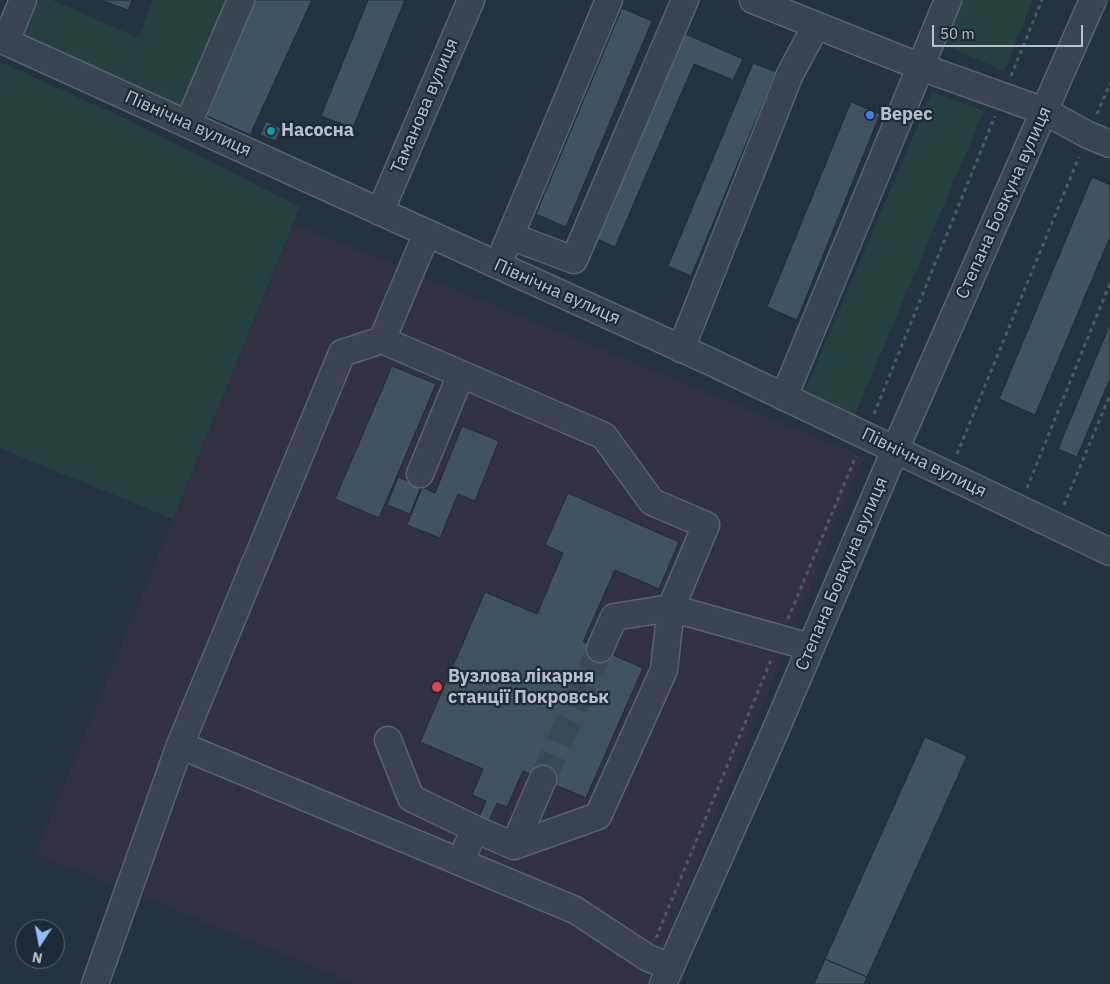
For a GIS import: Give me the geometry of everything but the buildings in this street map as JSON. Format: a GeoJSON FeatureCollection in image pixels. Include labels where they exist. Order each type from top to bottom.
{"type":"FeatureCollection","features":[{"type":"Feature","properties":{"kind":"street"},"geometry":{"type":"LineString","coordinates":[[3,40],[22,0]]}},
{"type":"Feature","properties":{"kind":"street"},"geometry":{"type":"LineString","coordinates":[[188,124],[241,0]]}},
{"type":"Feature","properties":{"kind":"street","name":"Таманова вулиця"},"geometry":{"type":"LineString","coordinates":[[380,212],[470,0]]}},
{"type":"Feature","properties":{"kind":"street"},"geometry":{"type":"LineString","coordinates":[[498,265],[609,0]]}},
{"type":"Feature","properties":{"kind":"street"},"geometry":{"type":"LineString","coordinates":[[510,236],[574,260],[685,0]]}},
{"type":"Feature","properties":{"kind":"street"},"geometry":{"type":"LineString","coordinates":[[753,0],[794,8],[816,26],[1044,112],[1099,140]]}},
{"type":"Feature","properties":{"kind":"street"},"geometry":{"type":"LineString","coordinates":[[784,397],[948,0]]}},
{"type":"Feature","properties":{"kind":"street","name":"Степана Бовкуна вулиця"},"geometry":{"type":"LineString","coordinates":[[661,970],[810,647],[1093,0]]}},
{"type":"Feature","properties":{"kind":"street"},"geometry":{"type":"LineString","coordinates":[[682,348],[790,74],[816,26]]}},
{"type":"Feature","properties":{"kind":"street","name":"Північна вулиця"},"geometry":{"type":"LineString","coordinates":[[3,40],[682,348],[1110,552]]}},
{"type":"Feature","properties":{"kind":"street"},"geometry":{"type":"LineString","coordinates":[[382,340],[427,233]]}},
{"type":"Feature","properties":{"kind":"street"},"geometry":{"type":"LineString","coordinates":[[95,984],[180,745],[342,353],[382,340],[604,436],[652,502],[706,525],[671,608],[664,670],[598,816],[514,846],[411,798],[388,740]]}},
{"type":"Feature","properties":{"kind":"street"},"geometry":{"type":"LineString","coordinates":[[420,474],[461,374]]}},
{"type":"Feature","properties":{"kind":"street"},"geometry":{"type":"LineString","coordinates":[[600,649],[614,617],[671,608],[810,647]]}},
{"type":"Feature","properties":{"kind":"street"},"geometry":{"type":"LineString","coordinates":[[180,745],[575,910],[661,970]]}},
{"type":"Feature","properties":{"kind":"street"},"geometry":{"type":"LineString","coordinates":[[514,846],[543,779]]}},
{"type":"Feature","properties":{"kind":"street"},"geometry":{"type":"LineString","coordinates":[[460,862],[476,829]]}},
{"type":"Feature","properties":{"kind":"path"},"geometry":{"type":"LineString","coordinates":[[661,970],[780,639],[1042,0]]}},
{"type":"Feature","properties":{"kind":"path"},"geometry":{"type":"LineString","coordinates":[[948,475],[1099,140],[1110,82]]}},
{"type":"Feature","properties":{"kind":"path"},"geometry":{"type":"LineString","coordinates":[[1019,509],[1110,283]]}},
{"type":"Feature","properties":{"kind":"path"},"geometry":{"type":"LineString","coordinates":[[1056,526],[1110,395]]}},
{"type":"Feature","properties":{"kind":"shaded area","name":"Вузлова лікарня станції Покровськ"},"geometry":{"type":"Polygon","coordinates":[[[294,224],[864,457],[648,984],[356,984],[36,854],[294,224]]]}},
{"type":"Feature","properties":{"kind":"green space"},"geometry":{"type":"Polygon","coordinates":[[[39,0],[52,0],[138,38],[153,0],[227,0],[182,107],[24,34],[39,0]]]}},
{"type":"Feature","properties":{"kind":"green space"},"geometry":{"type":"Polygon","coordinates":[[[959,0],[1033,0],[1004,71],[941,43],[959,0]]]}},
{"type":"Feature","properties":{"kind":"green space"},"geometry":{"type":"Polygon","coordinates":[[[0,62],[126,119],[300,207],[173,519],[0,448],[0,62]]]}},
{"type":"Feature","properties":{"kind":"green space"},"geometry":{"type":"Polygon","coordinates":[[[932,92],[984,111],[855,414],[805,391],[932,92]]]}},
{"type":"Feature","properties":{"kind":"tunnel"},"geometry":{"type":"LineString","coordinates":[[543,779],[600,649]]}},
{"type":"Feature","properties":{"kind":"place","name":"Верес"},"geometry":{"type":"Point","coordinates":[870,115]}},
{"type":"Feature","properties":{"kind":"place","name":"Насосна"},"geometry":{"type":"Point","coordinates":[271,131]}},
{"type":"Feature","properties":{"kind":"place","name":"Вузлова лікарня станції Покровськ"},"geometry":{"type":"Point","coordinates":[437,687]}}]}
